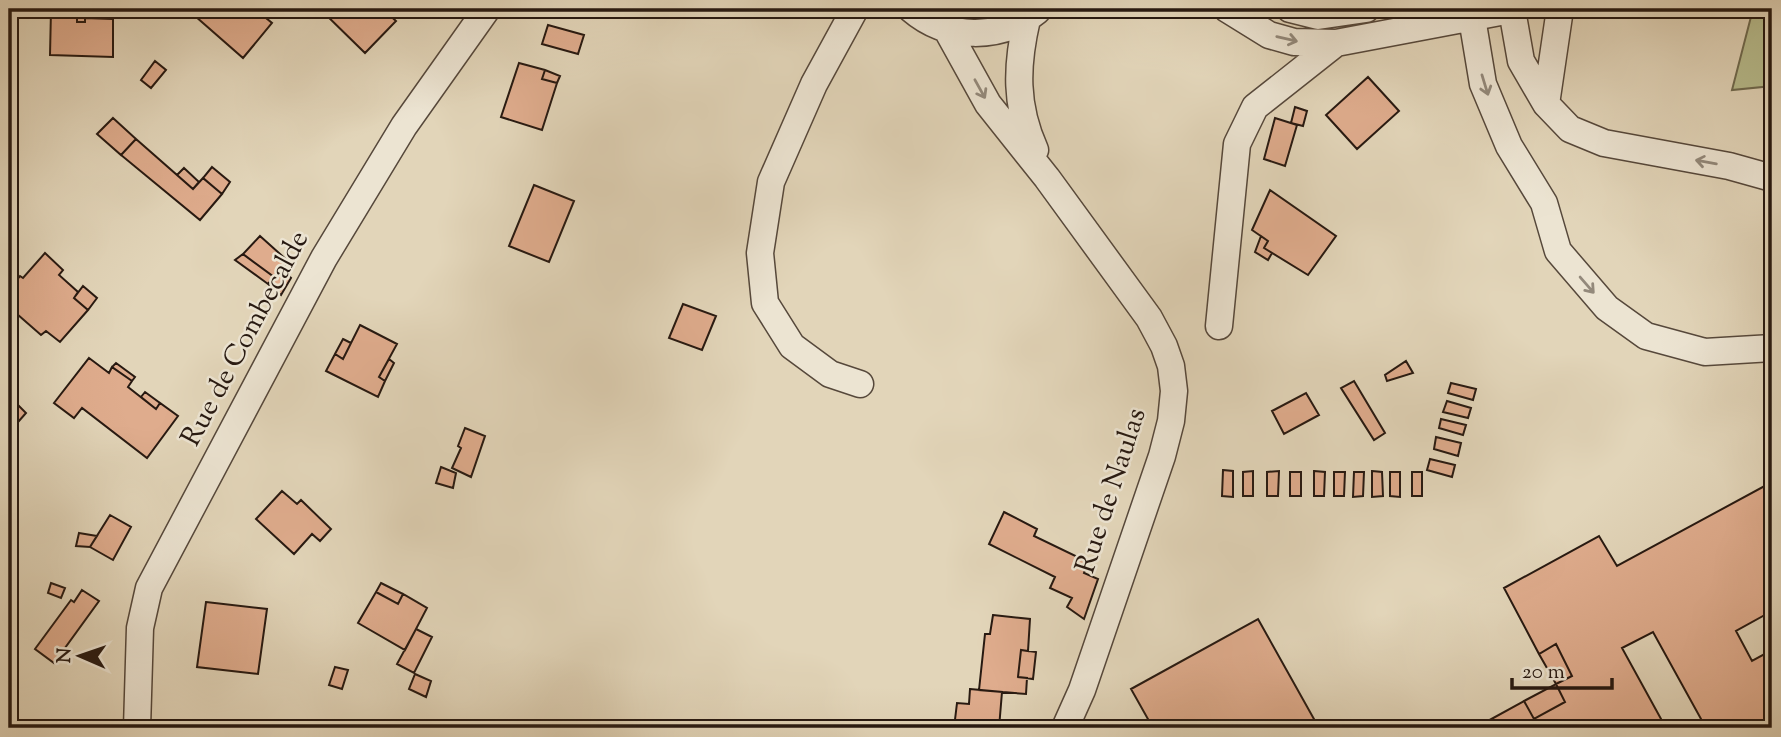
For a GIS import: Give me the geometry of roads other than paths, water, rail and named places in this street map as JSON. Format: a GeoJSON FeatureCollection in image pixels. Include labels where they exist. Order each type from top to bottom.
{"type":"FeatureCollection","features":[{"type":"Feature","properties":{"kind":"street","name":"Rue de Combecalde"},"geometry":{"type":"LineString","coordinates":[[137,728],[140,628],[149,588],[324,258],[404,126],[487,9]]}},
{"type":"Feature","properties":{"kind":"street"},"geometry":{"type":"LineString","coordinates":[[855,9],[814,84],[771,182],[760,253],[765,303],[792,346],[830,374],[860,384]]}},
{"type":"Feature","properties":{"kind":"street"},"geometry":{"type":"LineString","coordinates":[[911,9],[922,18],[947,30],[974,34],[1002,30],[1033,14]]}},
{"type":"Feature","properties":{"kind":"street"},"geometry":{"type":"LineString","coordinates":[[1227,9],[1269,35],[1294,42],[1336,43],[1514,9],[1521,61],[1546,104],[1570,129],[1604,143],[1729,166],[1772,178]]}},
{"type":"Feature","properties":{"kind":"street"},"geometry":{"type":"LineString","coordinates":[[1290,9],[1318,16],[1365,9],[1368,36]]}},
{"type":"Feature","properties":{"kind":"street"},"geometry":{"type":"LineString","coordinates":[[1546,104],[1560,9]]}},
{"type":"Feature","properties":{"kind":"street","name":"Rue de Naulas"},"geometry":{"type":"LineString","coordinates":[[1033,14],[1019,52],[1017,93],[1025,128],[1047,178]]}},
{"type":"Feature","properties":{"kind":"street"},"geometry":{"type":"LineString","coordinates":[[1472,18],[1483,84],[1509,146],[1544,203],[1558,251],[1607,307],[1646,336],[1705,352],[1772,348]]}},
{"type":"Feature","properties":{"kind":"street","name":"Rue de Naulas"},"geometry":{"type":"LineString","coordinates":[[947,30],[988,104],[1047,178],[1149,318],[1171,366],[1174,391],[1171,421],[1162,456],[1082,690],[1065,728]]}},
{"type":"Feature","properties":{"kind":"street"},"geometry":{"type":"LineString","coordinates":[[1219,326],[1237,144],[1255,107],[1336,43]]}}]}
